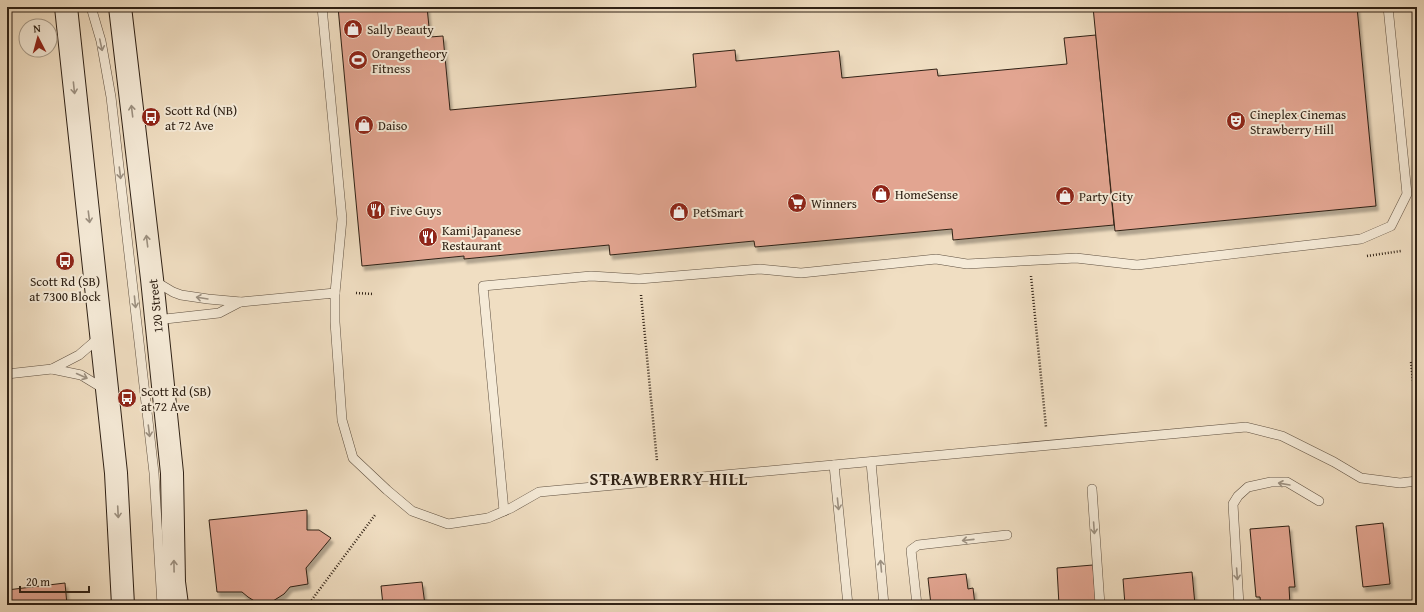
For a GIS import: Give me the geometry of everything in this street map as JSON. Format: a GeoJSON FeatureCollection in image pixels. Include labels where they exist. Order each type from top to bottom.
{"type":"FeatureCollection","features":[{"type":"Feature","properties":{"kind":"main road"},"geometry":{"type":"LineString","coordinates":[[66,7],[116,473],[123,605]]}},
{"type":"Feature","properties":{"kind":"main road","name":"120 Street"},"geometry":{"type":"LineString","coordinates":[[120,7],[152,279],[172,473],[174,582],[177,605]]}},
{"type":"Feature","properties":{"kind":"lane"},"geometry":{"type":"LineString","coordinates":[[91,7],[101,41],[111,97],[154,473],[162,605]]}},
{"type":"Feature","properties":{"kind":"lane"},"geometry":{"type":"LineString","coordinates":[[322,7],[342,219],[335,293],[335,322],[342,420],[353,458],[412,511],[448,524],[488,518],[511,508],[538,492],[1246,426],[1282,436],[1334,462],[1361,478],[1400,482],[1417,481]]}},
{"type":"Feature","properties":{"kind":"lane"},"geometry":{"type":"LineString","coordinates":[[504,511],[483,286],[591,276],[639,279],[760,269],[801,273],[936,259],[967,264],[1076,258],[1137,265],[1361,239],[1392,226],[1407,194],[1388,7]]}},
{"type":"Feature","properties":{"kind":"lane"},"geometry":{"type":"LineString","coordinates":[[152,279],[173,292],[181,295],[241,302],[335,293]]}},
{"type":"Feature","properties":{"kind":"lane"},"geometry":{"type":"LineString","coordinates":[[156,320],[219,313],[241,302]]}},
{"type":"Feature","properties":{"kind":"lane"},"geometry":{"type":"LineString","coordinates":[[52,369],[79,355],[102,335]]}},
{"type":"Feature","properties":{"kind":"lane"},"geometry":{"type":"LineString","coordinates":[[7,374],[52,369],[81,374],[108,392]]}},
{"type":"Feature","properties":{"kind":"lane"},"geometry":{"type":"LineString","coordinates":[[871,462],[884,605]]}},
{"type":"Feature","properties":{"kind":"lane"},"geometry":{"type":"LineString","coordinates":[[834,465],[848,605]]}},
{"type":"Feature","properties":{"kind":"lane"},"geometry":{"type":"LineString","coordinates":[[1239,605],[1233,504],[1238,496],[1248,487],[1271,482],[1287,482],[1319,501]]}},
{"type":"Feature","properties":{"kind":"lane"},"geometry":{"type":"LineString","coordinates":[[1092,489],[1100,605]]}},
{"type":"Feature","properties":{"kind":"lane"},"geometry":{"type":"LineString","coordinates":[[917,605],[911,550],[918,545],[1007,535]]}},
{"type":"Feature","properties":{"kind":"path"},"geometry":{"type":"LineString","coordinates":[[1362,256],[1401,251]]}},
{"type":"Feature","properties":{"kind":"path"},"geometry":{"type":"LineString","coordinates":[[1031,276],[1046,427]]}},
{"type":"Feature","properties":{"kind":"path"},"geometry":{"type":"LineString","coordinates":[[640,292],[657,461]]}},
{"type":"Feature","properties":{"kind":"path"},"geometry":{"type":"LineString","coordinates":[[356,293],[374,294]]}},
{"type":"Feature","properties":{"kind":"path"},"geometry":{"type":"LineString","coordinates":[[1411,362],[1417,418]]}},
{"type":"Feature","properties":{"kind":"path"},"geometry":{"type":"LineString","coordinates":[[308,605],[375,515]]}},
{"type":"Feature","properties":{"kind":"building"},"geometry":{"type":"Polygon","coordinates":[[[338,7],[427,7],[430,37],[443,36],[450,110],[696,87],[693,54],[735,50],[736,61],[839,51],[842,78],[937,69],[938,76],[1067,64],[1064,38],[1096,35],[1114,225],[953,240],[952,229],[755,247],[754,241],[610,255],[609,245],[464,259],[464,256],[362,266],[338,7]]]}},
{"type":"Feature","properties":{"kind":"building","name":"Cineplex Cinemas Strawberry Hill"},"geometry":{"type":"Polygon","coordinates":[[[1093,7],[1357,7],[1376,206],[1115,231],[1093,7]]]}},
{"type":"Feature","properties":{"kind":"building"},"geometry":{"type":"Polygon","coordinates":[[[307,510],[307,530],[319,530],[331,538],[306,568],[308,584],[290,587],[284,594],[273,601],[264,603],[256,602],[242,592],[217,592],[209,520],[307,510]]]}},
{"type":"Feature","properties":{"kind":"building"},"geometry":{"type":"Polygon","coordinates":[[[1383,523],[1390,584],[1363,587],[1356,526],[1383,523]]]}},
{"type":"Feature","properties":{"kind":"building"},"geometry":{"type":"Polygon","coordinates":[[[1289,526],[1295,587],[1289,587],[1290,605],[1261,605],[1260,597],[1256,597],[1250,529],[1289,526]]]}},
{"type":"Feature","properties":{"kind":"building"},"geometry":{"type":"Polygon","coordinates":[[[1093,565],[1096,605],[1059,605],[1057,568],[1093,565]]]}},
{"type":"Feature","properties":{"kind":"building"},"geometry":{"type":"Polygon","coordinates":[[[1192,572],[1195,605],[1125,605],[1123,579],[1192,572]]]}},
{"type":"Feature","properties":{"kind":"building"},"geometry":{"type":"Polygon","coordinates":[[[966,574],[968,589],[973,588],[975,605],[931,605],[928,578],[966,574]]]}},
{"type":"Feature","properties":{"kind":"building"},"geometry":{"type":"Polygon","coordinates":[[[422,582],[425,605],[383,605],[381,586],[422,582]]]}},
{"type":"Feature","properties":{"kind":"building"},"geometry":{"type":"Polygon","coordinates":[[[65,583],[67,605],[7,605],[7,590],[65,583]]]}},
{"type":"Feature","properties":{"kind":"building"},"geometry":{"type":"Polygon","coordinates":[[[382,602],[382,605],[358,605],[382,602]]]}},
{"type":"Feature","properties":{"kind":"place","name":"Sally Beauty"},"geometry":{"type":"Point","coordinates":[353,29]}},
{"type":"Feature","properties":{"kind":"place","name":"Orangetheory Fitness"},"geometry":{"type":"Point","coordinates":[358,60]}},
{"type":"Feature","properties":{"kind":"place","name":"Scott Rd (NB) at 72 Ave"},"geometry":{"type":"Point","coordinates":[151,117]}},
{"type":"Feature","properties":{"kind":"place","name":"Cineplex Cinemas Strawberry Hill"},"geometry":{"type":"Point","coordinates":[1236,121]}},
{"type":"Feature","properties":{"kind":"place","name":"Daiso"},"geometry":{"type":"Point","coordinates":[364,125]}},
{"type":"Feature","properties":{"kind":"place","name":"HomeSense"},"geometry":{"type":"Point","coordinates":[881,194]}},
{"type":"Feature","properties":{"kind":"place","name":"Party City"},"geometry":{"type":"Point","coordinates":[1065,196]}},
{"type":"Feature","properties":{"kind":"place","name":"Winners"},"geometry":{"type":"Point","coordinates":[797,203]}},
{"type":"Feature","properties":{"kind":"place","name":"Five Guys"},"geometry":{"type":"Point","coordinates":[376,210]}},
{"type":"Feature","properties":{"kind":"place","name":"PetSmart"},"geometry":{"type":"Point","coordinates":[679,212]}},
{"type":"Feature","properties":{"kind":"place","name":"Kami Japanese Restaurant"},"geometry":{"type":"Point","coordinates":[428,237]}},
{"type":"Feature","properties":{"kind":"place","name":"Scott Rd (SB) at 7300 Block"},"geometry":{"type":"Point","coordinates":[65,261]}},
{"type":"Feature","properties":{"kind":"place","name":"Scott Rd (SB) at 72 Ave"},"geometry":{"type":"Point","coordinates":[127,398]}},
{"type":"Feature","properties":{"kind":"district","name":"STRAWBERRY HILL"},"geometry":{"type":"Point","coordinates":[669,479]}}]}
